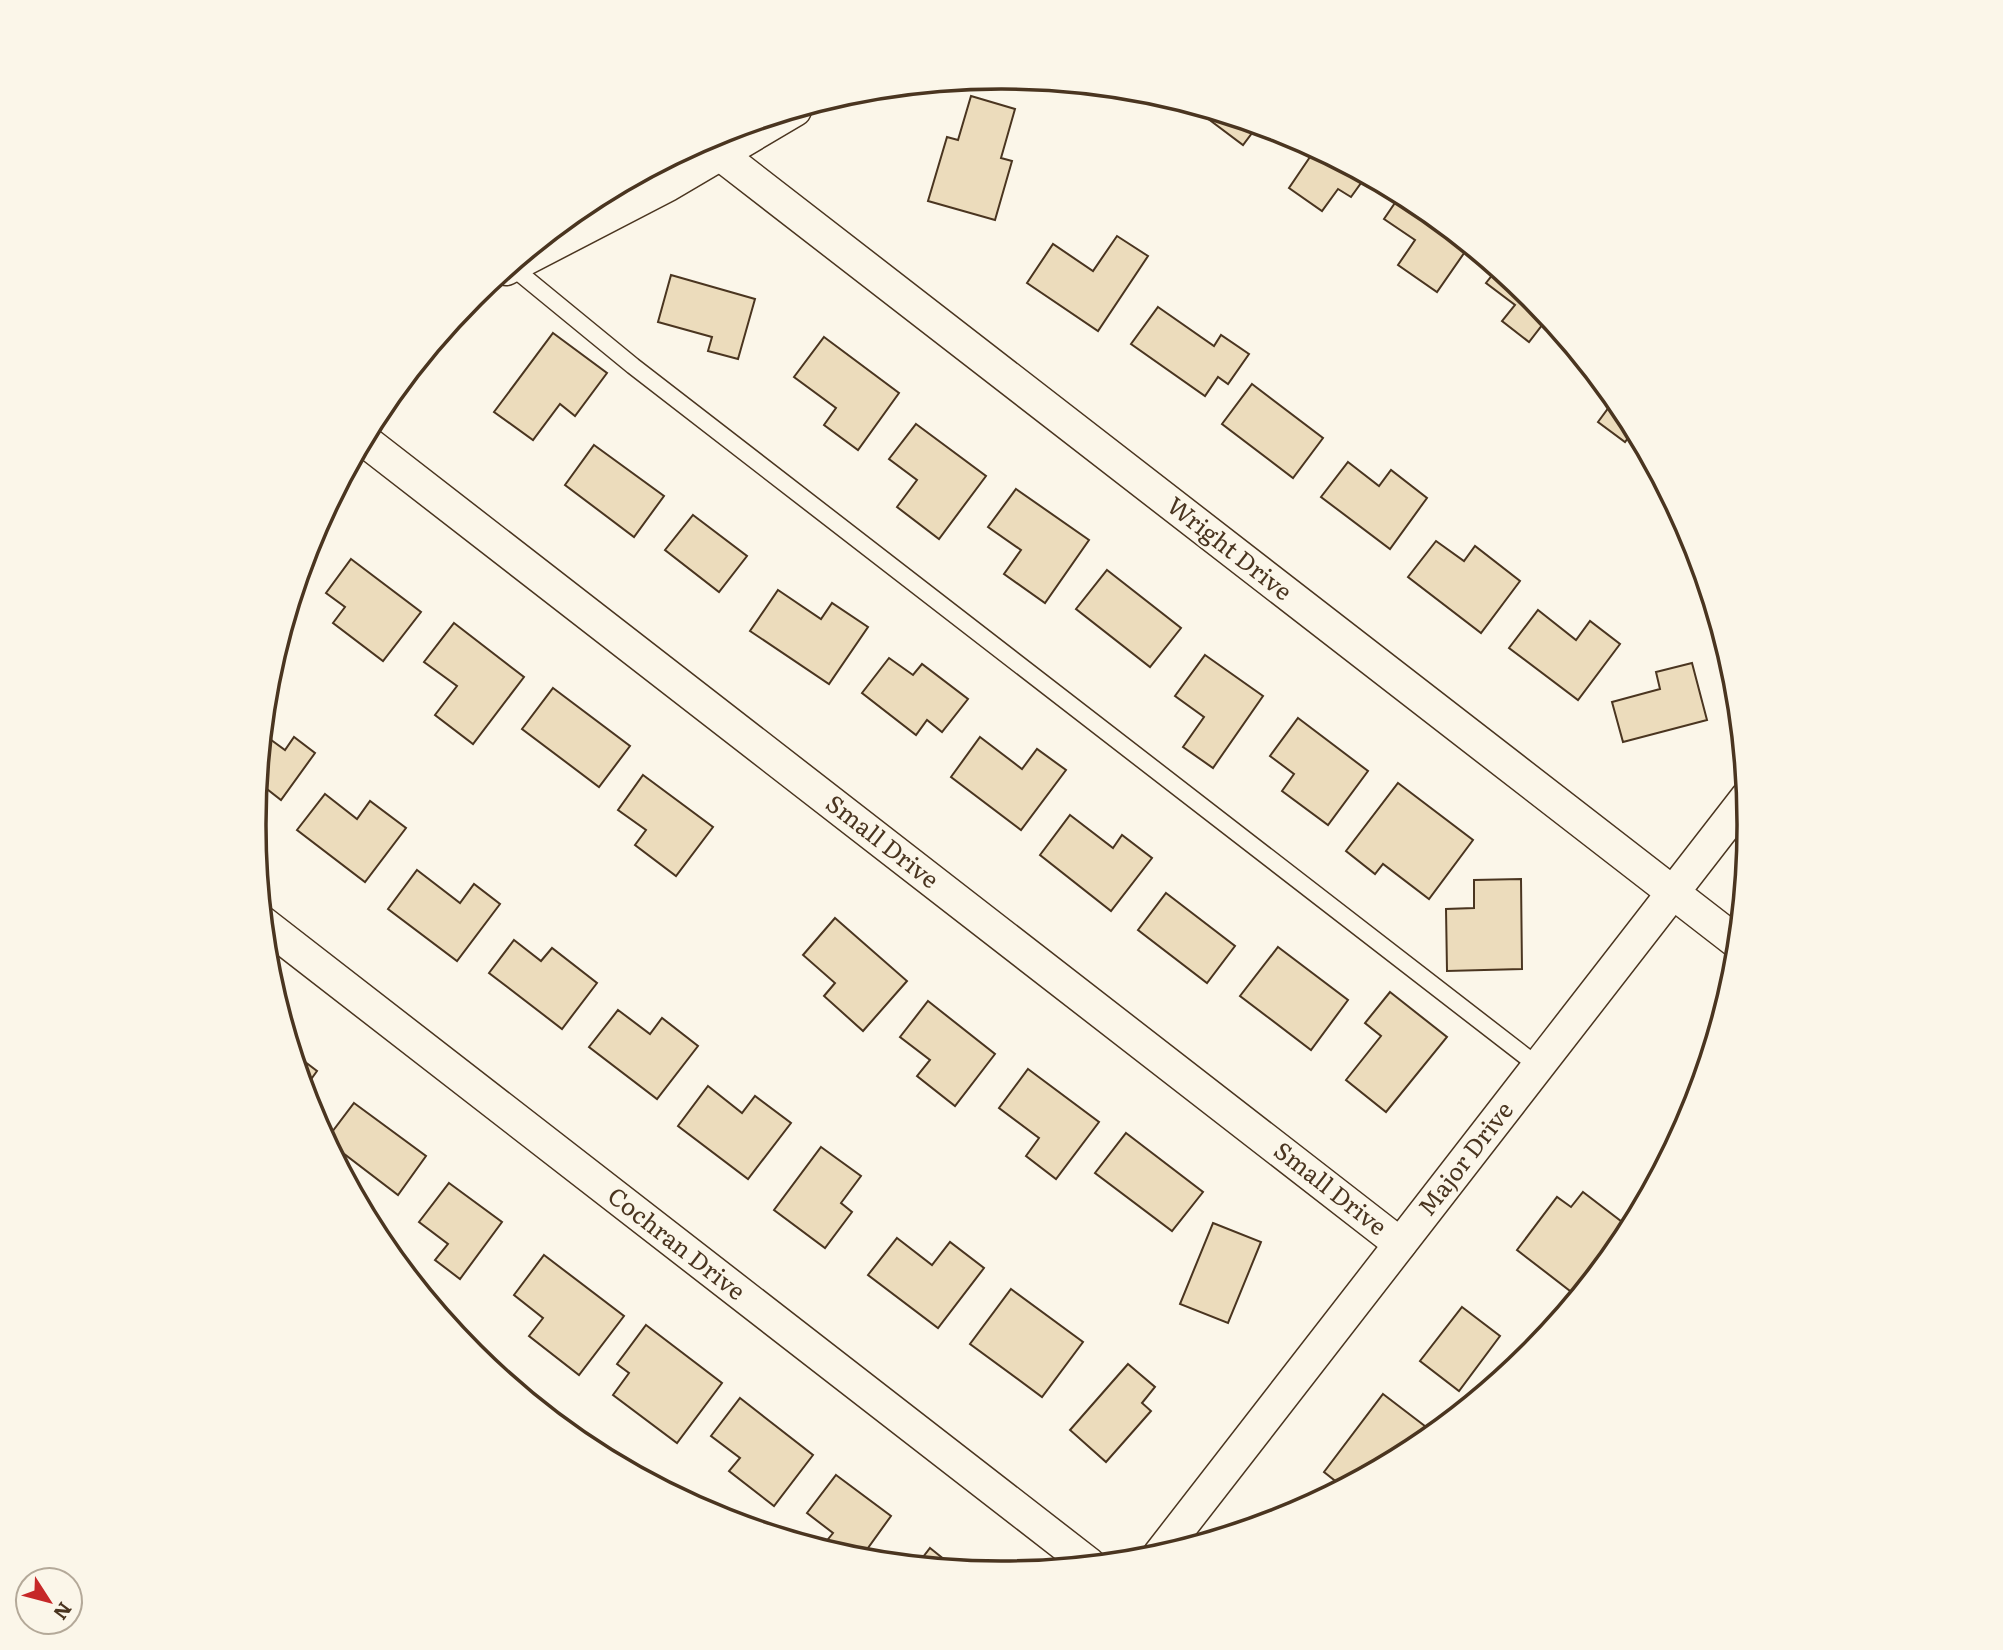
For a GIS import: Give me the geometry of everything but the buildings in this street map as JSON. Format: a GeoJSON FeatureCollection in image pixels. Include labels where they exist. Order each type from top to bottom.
{"type":"FeatureCollection","features":[{"type":"Feature","properties":{"kind":"street"},"geometry":{"type":"LineString","coordinates":[[543,250],[668,185],[766,128]]}},
{"type":"Feature","properties":{"kind":"street","name":"Wright Drive"},"geometry":{"type":"LineString","coordinates":[[721,155],[1729,936]]}},
{"type":"Feature","properties":{"kind":"street","name":"Small Drive"},"geometry":{"type":"LineString","coordinates":[[371,445],[1400,1244]]}},
{"type":"Feature","properties":{"kind":"street","name":"Major Drive"},"geometry":{"type":"LineString","coordinates":[[1170,1541],[1737,810]]}},
{"type":"Feature","properties":{"kind":"street","name":"Cochran Drive"},"geometry":{"type":"LineString","coordinates":[[274,931],[1079,1556]]}},
{"type":"Feature","properties":{"kind":"lane"},"geometry":{"type":"LineString","coordinates":[[515,273],[1538,1066]]}}]}
